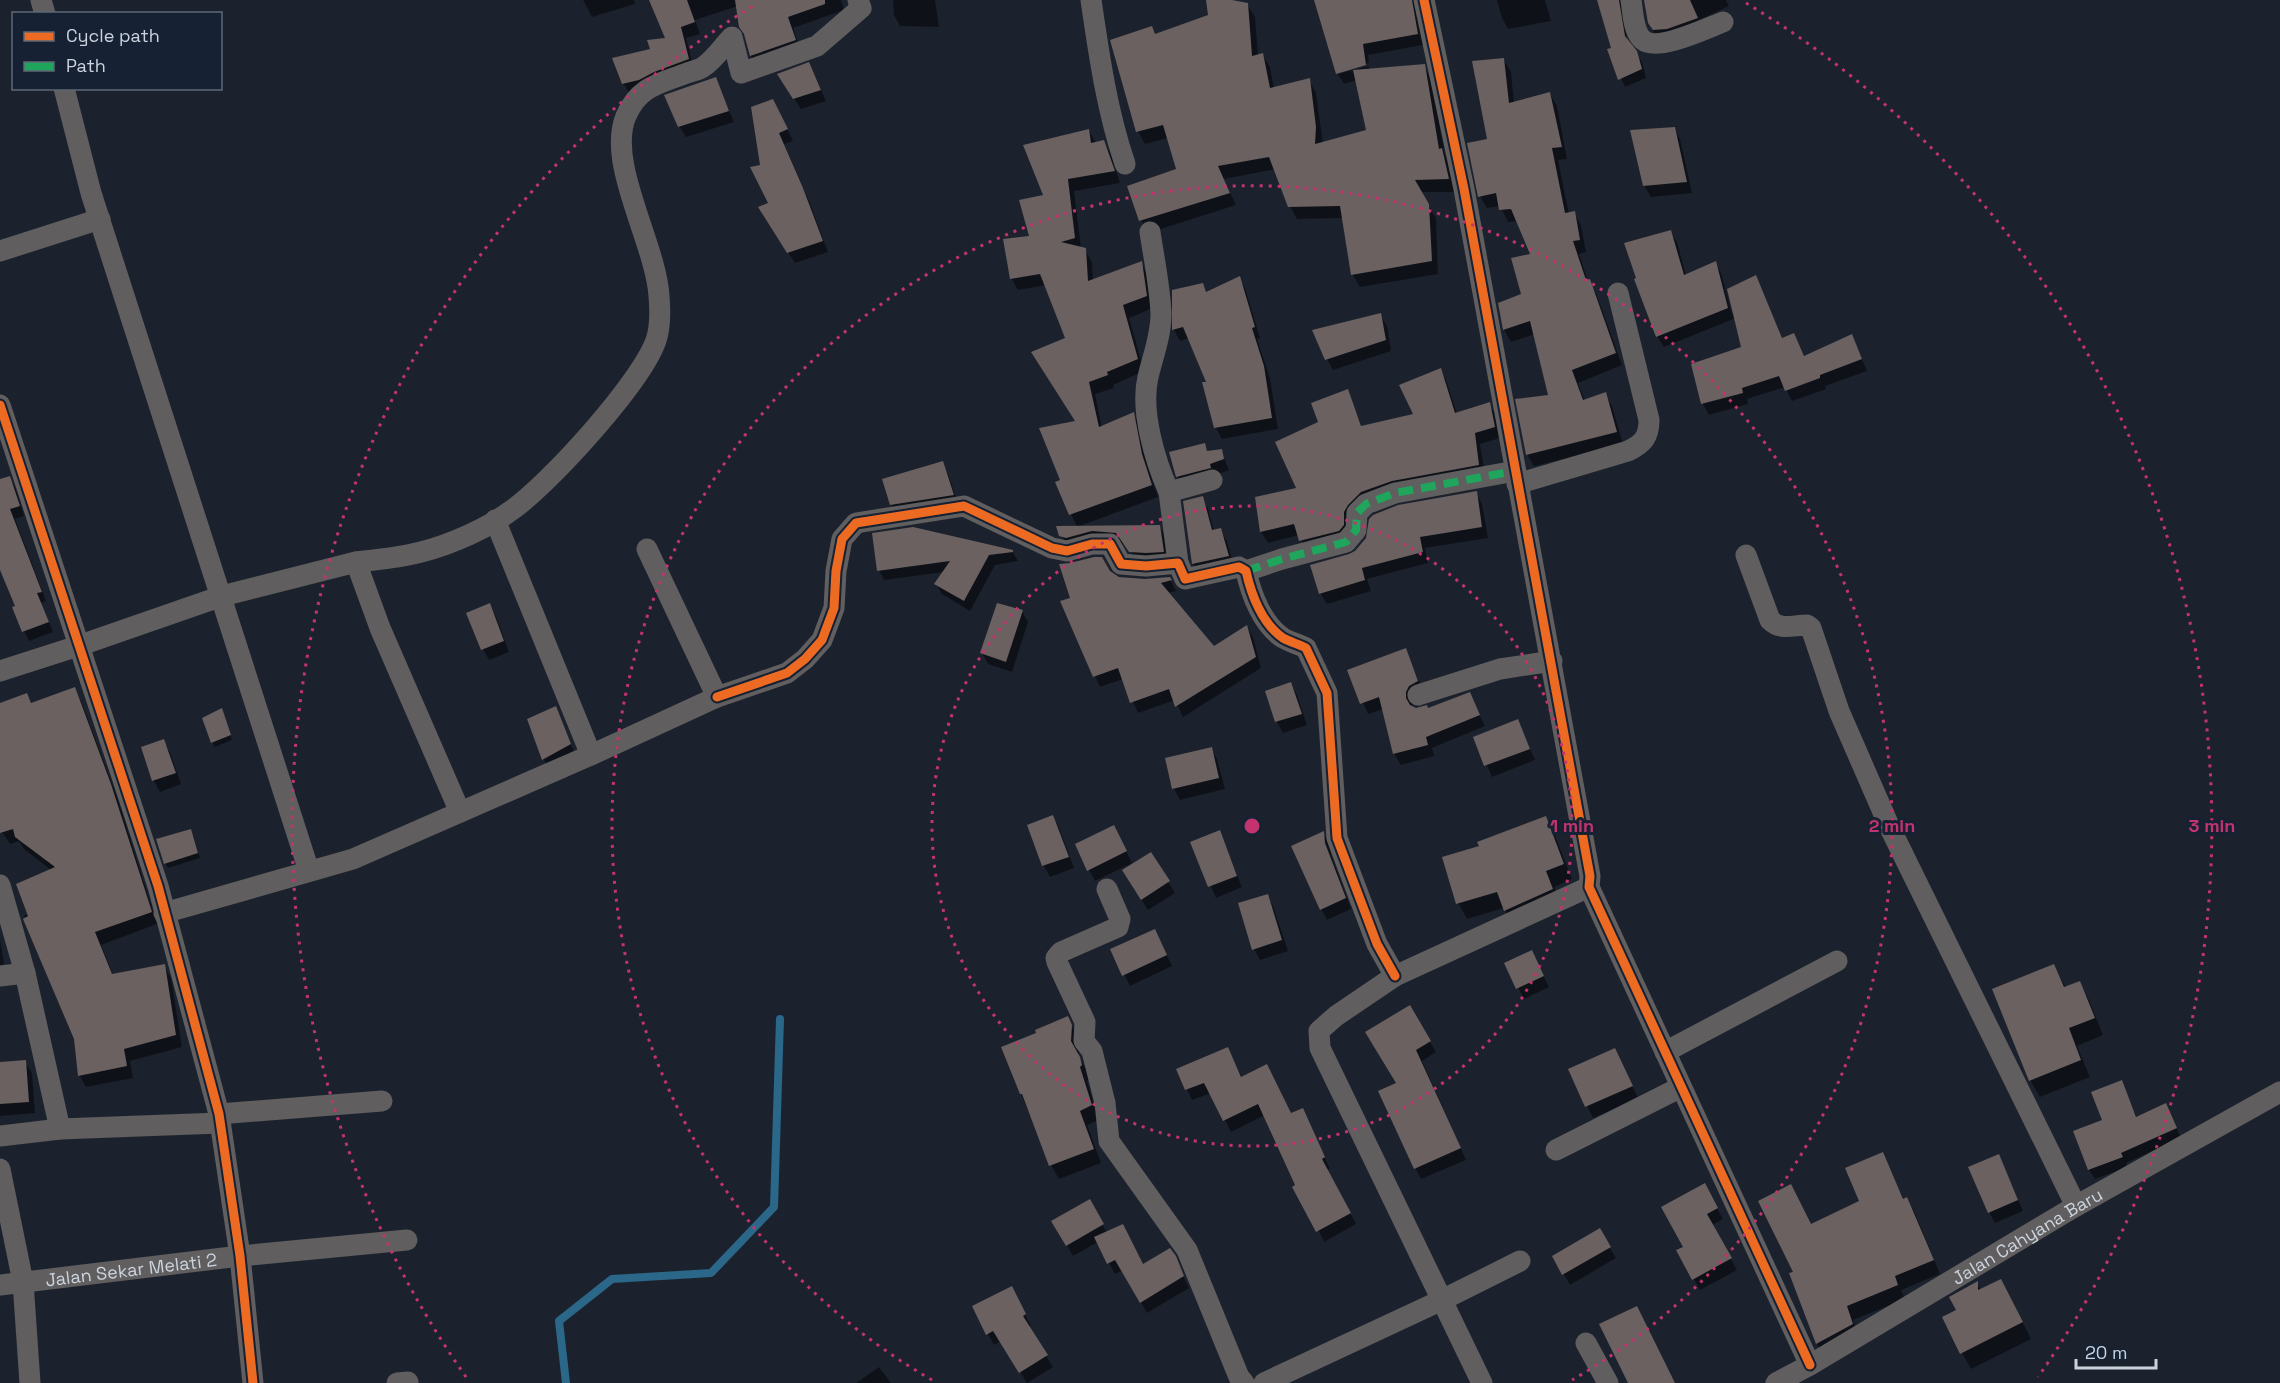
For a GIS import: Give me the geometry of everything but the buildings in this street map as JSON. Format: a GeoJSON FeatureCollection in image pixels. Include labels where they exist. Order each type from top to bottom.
{"type":"FeatureCollection","features":[{"type":"Feature","properties":{"kind":"street"},"geometry":{"type":"LineString","coordinates":[[0,671],[222,596],[332,570],[356,562],[417,555],[459,540],[510,512],[543,483],[604,417],[642,369],[657,336],[659,295],[652,260],[626,175],[620,138],[625,117],[636,97],[650,87],[704,67],[732,37],[741,73],[817,46],[861,8],[858,0]]}},
{"type":"Feature","properties":{"kind":"street"},"geometry":{"type":"LineString","coordinates":[[1090,0],[1104,82],[1125,164]]}},
{"type":"Feature","properties":{"kind":"street"},"geometry":{"type":"LineString","coordinates":[[1424,0],[1464,189],[1516,478],[1552,661],[1590,876],[1589,887],[1810,1365]]}},
{"type":"Feature","properties":{"kind":"street"},"geometry":{"type":"LineString","coordinates":[[1631,0],[1638,33],[1643,40],[1651,44],[1662,44],[1723,22]]}},
{"type":"Feature","properties":{"kind":"street"},"geometry":{"type":"LineString","coordinates":[[65,90],[91,193],[309,871]]}},
{"type":"Feature","properties":{"kind":"street"},"geometry":{"type":"LineString","coordinates":[[0,251],[100,219]]}},
{"type":"Feature","properties":{"kind":"street"},"geometry":{"type":"LineString","coordinates":[[1150,232],[1161,314],[1160,329],[1148,378],[1146,409],[1158,469],[1169,492],[1178,564],[1185,579],[1239,567],[1245,571],[1250,588],[1267,622],[1282,637],[1306,648],[1327,693],[1336,838],[1377,944],[1395,976]]}},
{"type":"Feature","properties":{"kind":"street"},"geometry":{"type":"LineString","coordinates":[[1245,571],[1346,542],[1356,530],[1357,513],[1366,504],[1395,493],[1516,478],[1628,451],[1639,445],[1646,439],[1649,432],[1649,420],[1618,293]]}},
{"type":"Feature","properties":{"kind":"street"},"geometry":{"type":"LineString","coordinates":[[0,405],[165,913],[219,1119],[240,1256],[253,1383]]}},
{"type":"Feature","properties":{"kind":"street"},"geometry":{"type":"LineString","coordinates":[[1169,492],[1212,480]]}},
{"type":"Feature","properties":{"kind":"street"},"geometry":{"type":"LineString","coordinates":[[165,913],[353,859],[717,697],[787,673],[822,640],[834,608],[836,571],[842,539],[856,523],[964,506],[1052,548],[1067,551],[1092,544],[1110,544],[1120,564],[1146,566],[1178,564]]}},
{"type":"Feature","properties":{"kind":"street"},"geometry":{"type":"LineString","coordinates":[[495,520],[591,755]]}},
{"type":"Feature","properties":{"kind":"street"},"geometry":{"type":"LineString","coordinates":[[647,549],[717,697]]}},
{"type":"Feature","properties":{"kind":"street"},"geometry":{"type":"LineString","coordinates":[[1746,555],[1770,620],[1777,626],[1808,625],[1811,628],[1839,711],[1890,828],[2076,1206]]}},
{"type":"Feature","properties":{"kind":"street"},"geometry":{"type":"LineString","coordinates":[[356,562],[380,628],[460,812]]}},
{"type":"Feature","properties":{"kind":"street"},"geometry":{"type":"LineString","coordinates":[[1418,695],[1500,669],[1552,661]]}},
{"type":"Feature","properties":{"kind":"street"},"geometry":{"type":"LineString","coordinates":[[0,885],[25,973],[60,1129]]}},
{"type":"Feature","properties":{"kind":"street"},"geometry":{"type":"LineString","coordinates":[[1482,1383],[1320,1048],[1319,1031],[1336,1016],[1395,976],[1589,887]]}},
{"type":"Feature","properties":{"kind":"street"},"geometry":{"type":"LineString","coordinates":[[1107,888],[1120,919],[1118,927],[1061,952],[1056,958],[1057,962],[1085,1022],[1084,1041],[1092,1051],[1105,1103],[1109,1141],[1187,1250],[1239,1377],[1244,1383]]}},
{"type":"Feature","properties":{"kind":"street"},"geometry":{"type":"LineString","coordinates":[[1665,1052],[1837,961]]}},
{"type":"Feature","properties":{"kind":"street"},"geometry":{"type":"LineString","coordinates":[[0,976],[25,973]]}},
{"type":"Feature","properties":{"kind":"street"},"geometry":{"type":"LineString","coordinates":[[1556,1150],[1681,1086]]}},
{"type":"Feature","properties":{"kind":"street","name":"Jalan Cahyana Baru"},"geometry":{"type":"LineString","coordinates":[[1776,1383],[2076,1206],[2280,1092]]}},
{"type":"Feature","properties":{"kind":"street"},"geometry":{"type":"LineString","coordinates":[[0,1136],[60,1129],[219,1119],[382,1101]]}},
{"type":"Feature","properties":{"kind":"street"},"geometry":{"type":"LineString","coordinates":[[0,1169],[23,1282],[30,1383]]}},
{"type":"Feature","properties":{"kind":"street","name":"Jalan Sekar Melati 2"},"geometry":{"type":"LineString","coordinates":[[0,1285],[240,1256],[407,1240]]}},
{"type":"Feature","properties":{"kind":"street"},"geometry":{"type":"LineString","coordinates":[[1264,1383],[1520,1261]]}},
{"type":"Feature","properties":{"kind":"street"},"geometry":{"type":"LineString","coordinates":[[1586,1343],[1608,1383]]}},
{"type":"Feature","properties":{"kind":"waterway"},"geometry":{"type":"LineString","coordinates":[[566,1383],[559,1321],[612,1279],[711,1273],[774,1207],[780,1019]]}},
{"type":"Feature","properties":{"kind":"marked path"},"geometry":{"type":"LineString","coordinates":[[1246,571],[1346,542],[1356,530],[1357,513],[1366,504],[1395,493],[1515,471]]}},
{"type":"Feature","properties":{"kind":"cycle path"},"geometry":{"type":"LineString","coordinates":[[1424,0],[1464,189],[1590,876],[1589,887],[1810,1365]]}},
{"type":"Feature","properties":{"kind":"cycle path"},"geometry":{"type":"LineString","coordinates":[[0,405],[158,886],[219,1114],[240,1256],[253,1383]]}},
{"type":"Feature","properties":{"kind":"cycle path"},"geometry":{"type":"LineString","coordinates":[[717,697],[787,673],[805,659],[822,640],[834,608],[836,571],[842,539],[856,523],[964,506],[1052,548],[1067,551],[1092,544],[1110,544],[1121,564],[1146,566],[1178,563],[1185,579],[1239,567],[1246,571],[1254,599],[1263,617],[1283,638],[1306,648],[1327,693],[1337,838],[1377,944],[1395,976]]}}]}
